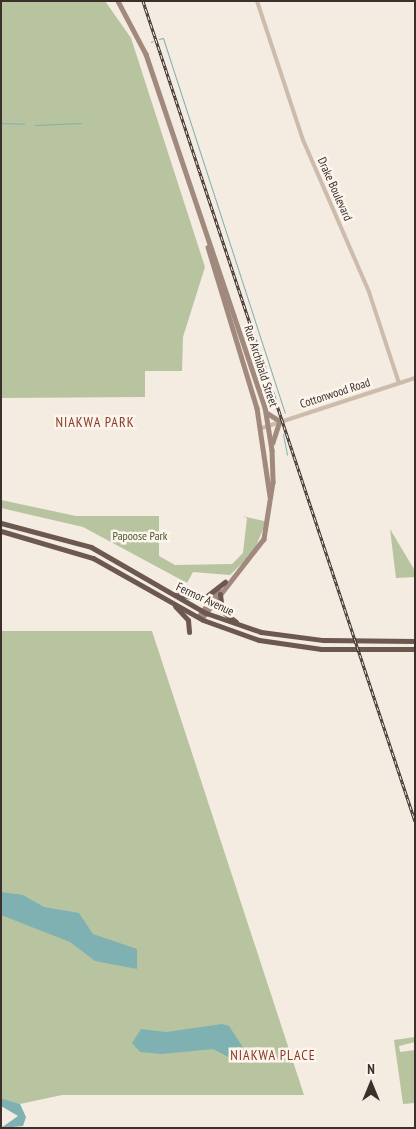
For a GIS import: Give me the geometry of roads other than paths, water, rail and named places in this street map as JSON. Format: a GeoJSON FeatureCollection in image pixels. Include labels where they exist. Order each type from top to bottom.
{"type":"FeatureCollection","features":[{"type":"Feature","properties":{"kind":"highway","name":"Fermor Avenue"},"geometry":{"type":"LineString","coordinates":[[1,523],[91,547],[204,612],[248,628],[323,640],[415,641]]}},
{"type":"Feature","properties":{"kind":"highway","name":"Fermor Avenue"},"geometry":{"type":"LineString","coordinates":[[1,531],[93,558],[200,618],[290,646],[415,650]]}},
{"type":"Feature","properties":{"kind":"highway"},"geometry":{"type":"LineString","coordinates":[[158,586],[199,599],[226,582]]}},
{"type":"Feature","properties":{"kind":"highway"},"geometry":{"type":"LineString","coordinates":[[220,594],[222,611],[248,628]]}},
{"type":"Feature","properties":{"kind":"highway"},"geometry":{"type":"LineString","coordinates":[[172,602],[188,620],[189,632]]}},
{"type":"Feature","properties":{"kind":"main road","name":"Rue Archibald Street"},"geometry":{"type":"LineString","coordinates":[[118,1],[141,42],[264,407],[272,450],[271,507],[264,539],[246,567],[204,612]]}},
{"type":"Feature","properties":{"kind":"main road","name":"Rue Archibald Street"},"geometry":{"type":"LineString","coordinates":[[206,236],[262,428],[271,507]]}},
{"type":"Feature","properties":{"kind":"main road"},"geometry":{"type":"LineString","coordinates":[[264,407],[271,419],[280,422],[272,450]]}},
{"type":"Feature","properties":{"kind":"main road","name":"Rue Archibald Street"},"geometry":{"type":"LineString","coordinates":[[200,618],[226,582],[246,567]]}},
{"type":"Feature","properties":{"kind":"street","name":"Drake Boulevard"},"geometry":{"type":"LineString","coordinates":[[257,1],[303,140],[369,292],[399,383]]}},
{"type":"Feature","properties":{"kind":"street","name":"Cottonwood Road"},"geometry":{"type":"LineString","coordinates":[[262,428],[415,378]]}},
{"type":"Feature","properties":{"kind":"water"},"geometry":{"type":"Polygon","coordinates":[[[1,892],[23,895],[44,907],[79,913],[93,934],[137,949],[137,969],[95,961],[70,942],[1,915],[1,892]]]}},
{"type":"Feature","properties":{"kind":"water"},"geometry":{"type":"Polygon","coordinates":[[[222,1024],[229,1026],[244,1049],[242,1064],[213,1049],[162,1054],[140,1052],[132,1043],[141,1029],[166,1032],[222,1024]]]}},
{"type":"Feature","properties":{"kind":"water"},"geometry":{"type":"Polygon","coordinates":[[[1,1098],[20,1104],[26,1117],[23,1126],[1,1128],[18,1116],[1,1106],[1,1098]]]}},
{"type":"Feature","properties":{"kind":"waterway"},"geometry":{"type":"LineString","coordinates":[[159,39],[163,38],[285,413]]}},
{"type":"Feature","properties":{"kind":"waterway"},"geometry":{"type":"LineString","coordinates":[[1,123],[24,124]]}},
{"type":"Feature","properties":{"kind":"waterway"},"geometry":{"type":"LineString","coordinates":[[35,125],[81,123]]}},
{"type":"Feature","properties":{"kind":"waterway"},"geometry":{"type":"LineString","coordinates":[[283,434],[287,455]]}},
{"type":"Feature","properties":{"kind":"railway"},"geometry":{"type":"LineString","coordinates":[[143,1],[415,821]]}},
{"type":"Feature","properties":{"kind":"district","name":"NIAKWA PARK"},"geometry":{"type":"Point","coordinates":[95,422]}},
{"type":"Feature","properties":{"kind":"district","name":"NIAKWA PLACE"},"geometry":{"type":"Point","coordinates":[273,1055]}},
{"type":"Feature","properties":{"kind":"park label","name":"Papoose Park"},"geometry":{"type":"Point","coordinates":[140,536]}}]}
